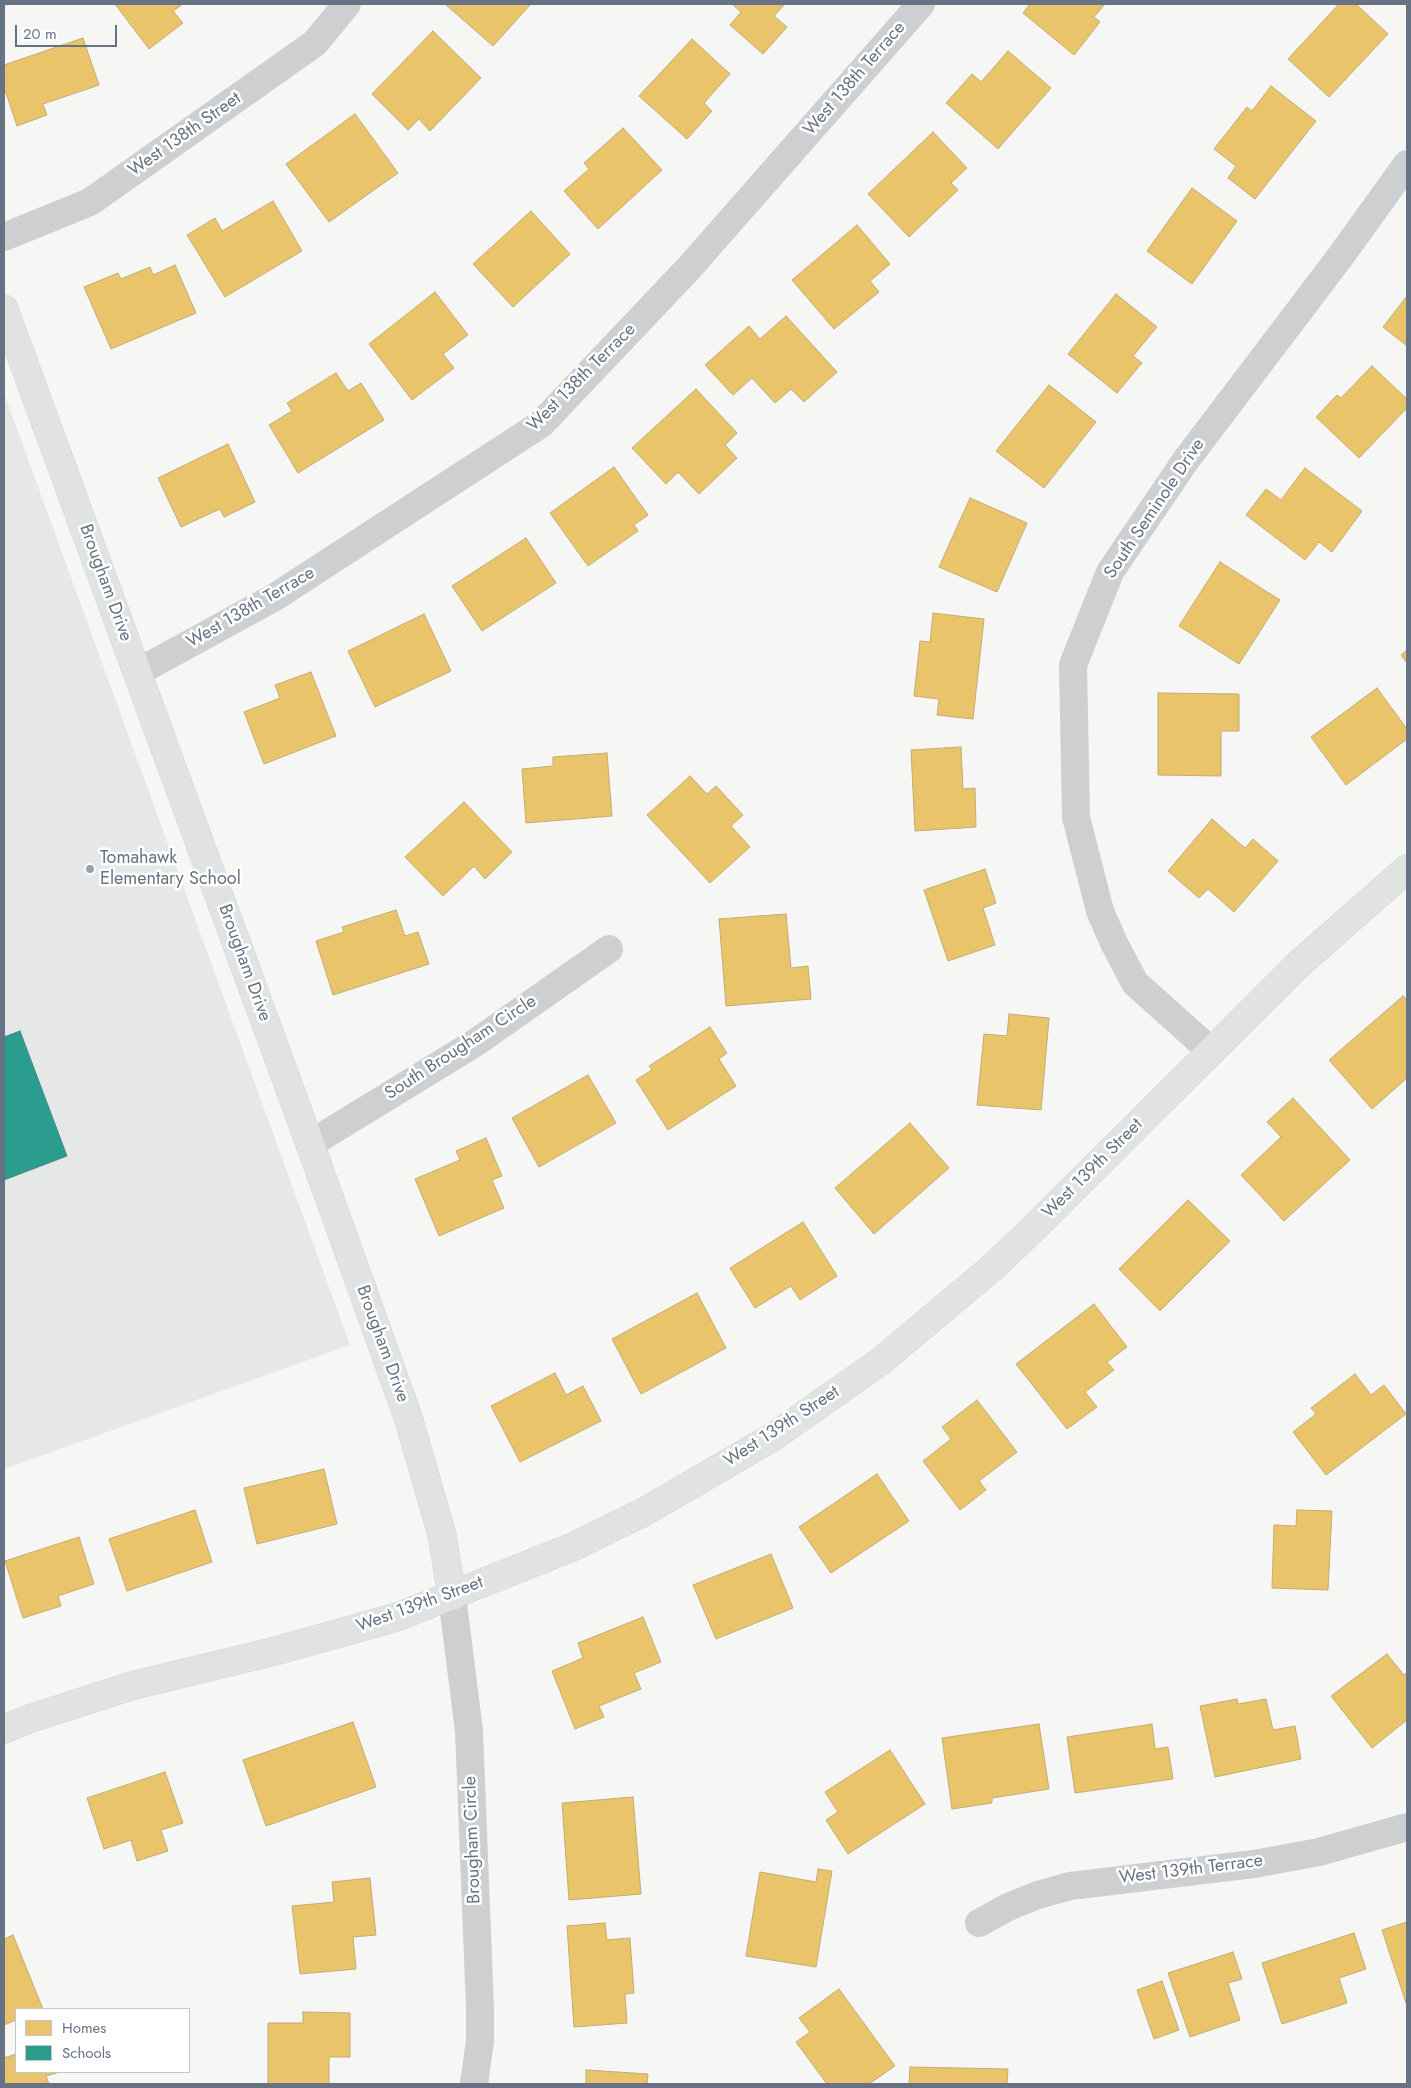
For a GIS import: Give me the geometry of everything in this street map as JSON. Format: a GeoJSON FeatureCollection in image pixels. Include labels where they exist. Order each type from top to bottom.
{"type":"FeatureCollection","features":[{"type":"Feature","properties":{"kind":"street","name":"West 138th Street"},"geometry":{"type":"LineString","coordinates":[[4,237],[90,202],[315,43],[347,4]]}},
{"type":"Feature","properties":{"kind":"street","name":"West 138th Terrace"},"geometry":{"type":"LineString","coordinates":[[138,672],[274,597],[541,424],[689,268],[921,4]]}},
{"type":"Feature","properties":{"kind":"street","name":"South Seminole Drive"},"geometry":{"type":"LineString","coordinates":[[1211,1051],[1136,983],[1114,943],[1100,911],[1076,817],[1073,665],[1110,572],[1186,460],[1334,265],[1407,164]]}},
{"type":"Feature","properties":{"kind":"street","name":"Brougham Drive"},"geometry":{"type":"LineString","coordinates":[[4,309],[138,672],[408,1417],[442,1535],[452,1596]]}},
{"type":"Feature","properties":{"kind":"street","name":"West 139th Street"},"geometry":{"type":"LineString","coordinates":[[4,1729],[32,1718],[132,1686],[275,1651],[397,1618],[575,1546],[644,1512],[773,1437],[881,1361],[993,1267],[1299,964],[1407,869]]}},
{"type":"Feature","properties":{"kind":"street","name":"South Brougham Circle"},"geometry":{"type":"LineString","coordinates":[[310,1144],[475,1043],[609,948]]}},
{"type":"Feature","properties":{"kind":"street","name":"Brougham Circle"},"geometry":{"type":"LineString","coordinates":[[452,1596],[469,1732],[480,2008],[480,2041],[474,2084]]}},
{"type":"Feature","properties":{"kind":"street","name":"West 139th Terrace"},"geometry":{"type":"LineString","coordinates":[[979,1923],[1008,1907],[1038,1895],[1070,1886],[1254,1864],[1319,1852],[1407,1827]]}},
{"type":"Feature","properties":{"kind":"shaded area","name":"Tomahawk Elementary School"},"geometry":{"type":"Polygon","coordinates":[[[4,393],[350,1345],[4,1469],[4,393]]]}},
{"type":"Feature","properties":{"kind":"building: Homes"},"geometry":{"type":"Polygon","coordinates":[[[115,4],[183,4],[173,11],[183,23],[149,49],[115,4]]]}},
{"type":"Feature","properties":{"kind":"building: Homes"},"geometry":{"type":"Polygon","coordinates":[[[445,4],[531,4],[493,46],[445,4]]]}},
{"type":"Feature","properties":{"kind":"building: Homes"},"geometry":{"type":"Polygon","coordinates":[[[732,4],[785,4],[774,16],[787,27],[763,54],[730,25],[741,12],[732,4]]]}},
{"type":"Feature","properties":{"kind":"building: Homes"},"geometry":{"type":"Polygon","coordinates":[[[1030,4],[1105,4],[1094,17],[1100,22],[1074,55],[1023,13],[1030,4]]]}},
{"type":"Feature","properties":{"kind":"building: Homes"},"geometry":{"type":"Polygon","coordinates":[[[1339,4],[1356,4],[1388,34],[1329,97],[1288,59],[1339,4]]]}},
{"type":"Feature","properties":{"kind":"building: Homes"},"geometry":{"type":"Polygon","coordinates":[[[433,31],[481,78],[430,131],[419,119],[408,130],[372,94],[433,31]]]}},
{"type":"Feature","properties":{"kind":"building: Homes"},"geometry":{"type":"Polygon","coordinates":[[[83,38],[99,85],[43,104],[47,115],[17,126],[4,87],[4,65],[83,38]]]}},
{"type":"Feature","properties":{"kind":"building: Homes"},"geometry":{"type":"Polygon","coordinates":[[[692,39],[730,74],[704,103],[712,111],[687,139],[639,96],[692,39]]]}},
{"type":"Feature","properties":{"kind":"building: Homes"},"geometry":{"type":"Polygon","coordinates":[[[1008,51],[1051,88],[998,149],[946,103],[972,74],[981,82],[1008,51]]]}},
{"type":"Feature","properties":{"kind":"building: Homes"},"geometry":{"type":"Polygon","coordinates":[[[1271,86],[1316,121],[1255,199],[1228,178],[1236,166],[1214,149],[1247,107],[1252,111],[1271,86]]]}},
{"type":"Feature","properties":{"kind":"building: Homes"},"geometry":{"type":"Polygon","coordinates":[[[355,114],[398,173],[329,222],[286,164],[355,114]]]}},
{"type":"Feature","properties":{"kind":"building: Homes"},"geometry":{"type":"Polygon","coordinates":[[[623,128],[662,170],[598,229],[564,191],[589,169],[584,163],[623,128]]]}},
{"type":"Feature","properties":{"kind":"building: Homes"},"geometry":{"type":"Polygon","coordinates":[[[933,132],[967,168],[951,183],[958,190],[909,237],[868,194],[933,132]]]}},
{"type":"Feature","properties":{"kind":"building: Homes"},"geometry":{"type":"Polygon","coordinates":[[[1192,188],[1237,221],[1192,284],[1147,251],[1192,188]]]}},
{"type":"Feature","properties":{"kind":"building: Homes"},"geometry":{"type":"Polygon","coordinates":[[[273,201],[302,251],[225,297],[187,235],[215,218],[222,231],[273,201]]]}},
{"type":"Feature","properties":{"kind":"building: Homes"},"geometry":{"type":"Polygon","coordinates":[[[531,211],[570,254],[513,307],[473,264],[531,211]]]}},
{"type":"Feature","properties":{"kind":"building: Homes"},"geometry":{"type":"Polygon","coordinates":[[[857,225],[890,264],[870,281],[879,292],[834,329],[792,280],[857,225]]]}},
{"type":"Feature","properties":{"kind":"building: Homes"},"geometry":{"type":"Polygon","coordinates":[[[175,265],[196,313],[111,349],[84,287],[118,273],[121,279],[150,267],[153,275],[175,265]]]}},
{"type":"Feature","properties":{"kind":"building: Homes"},"geometry":{"type":"Polygon","coordinates":[[[435,292],[468,335],[443,354],[454,368],[412,400],[369,344],[435,292]]]}},
{"type":"Feature","properties":{"kind":"building: Homes"},"geometry":{"type":"Polygon","coordinates":[[[1116,294],[1157,327],[1133,356],[1142,363],[1117,393],[1068,354],[1116,294]]]}},
{"type":"Feature","properties":{"kind":"building: Homes"},"geometry":{"type":"Polygon","coordinates":[[[1407,296],[1407,346],[1383,327],[1407,296]]]}},
{"type":"Feature","properties":{"kind":"building: Homes"},"geometry":{"type":"Polygon","coordinates":[[[786,316],[837,372],[804,402],[791,389],[775,403],[752,378],[733,395],[705,365],[749,326],[760,339],[786,316]]]}},
{"type":"Feature","properties":{"kind":"building: Homes"},"geometry":{"type":"Polygon","coordinates":[[[1372,366],[1407,399],[1407,408],[1359,458],[1316,417],[1337,395],[1341,398],[1372,366]]]}},
{"type":"Feature","properties":{"kind":"building: Homes"},"geometry":{"type":"Polygon","coordinates":[[[336,373],[348,391],[361,383],[384,420],[298,473],[269,425],[292,411],[287,403],[336,373]]]}},
{"type":"Feature","properties":{"kind":"building: Homes"},"geometry":{"type":"Polygon","coordinates":[[[1049,385],[1096,422],[1044,488],[996,451],[1049,385]]]}},
{"type":"Feature","properties":{"kind":"building: Homes"},"geometry":{"type":"Polygon","coordinates":[[[696,389],[737,433],[725,445],[737,458],[699,494],[678,472],[666,484],[632,448],[696,389]]]}},
{"type":"Feature","properties":{"kind":"building: Homes"},"geometry":{"type":"Polygon","coordinates":[[[228,444],[255,502],[224,517],[220,509],[181,527],[158,478],[228,444]]]}},
{"type":"Feature","properties":{"kind":"building: Homes"},"geometry":{"type":"Polygon","coordinates":[[[614,467],[648,515],[634,525],[638,531],[588,566],[550,513],[614,467]]]}},
{"type":"Feature","properties":{"kind":"building: Homes"},"geometry":{"type":"Polygon","coordinates":[[[1305,468],[1362,511],[1332,552],[1319,542],[1305,560],[1246,515],[1266,489],[1281,500],[1305,468]]]}},
{"type":"Feature","properties":{"kind":"building: Homes"},"geometry":{"type":"Polygon","coordinates":[[[970,498],[1027,523],[997,592],[939,567],[970,498]]]}},
{"type":"Feature","properties":{"kind":"building: Homes"},"geometry":{"type":"Polygon","coordinates":[[[526,538],[556,583],[482,631],[452,586],[526,538]]]}},
{"type":"Feature","properties":{"kind":"building: Homes"},"geometry":{"type":"Polygon","coordinates":[[[1220,562],[1280,600],[1239,664],[1179,626],[1220,562]]]}},
{"type":"Feature","properties":{"kind":"building: Homes"},"geometry":{"type":"Polygon","coordinates":[[[933,613],[984,619],[973,719],[937,715],[939,699],[914,696],[920,641],[930,642],[933,613]]]}},
{"type":"Feature","properties":{"kind":"building: Homes"},"geometry":{"type":"Polygon","coordinates":[[[424,614],[451,671],[375,707],[348,651],[424,614]]]}},
{"type":"Feature","properties":{"kind":"building: Homes"},"geometry":{"type":"Polygon","coordinates":[[[1407,650],[1407,663],[1401,655],[1407,650]]]}},
{"type":"Feature","properties":{"kind":"building: Homes"},"geometry":{"type":"Polygon","coordinates":[[[311,672],[336,736],[264,764],[244,712],[280,698],[275,685],[311,672]]]}},
{"type":"Feature","properties":{"kind":"building: Homes"},"geometry":{"type":"Polygon","coordinates":[[[1377,688],[1407,729],[1407,739],[1346,785],[1311,737],[1377,688]]]}},
{"type":"Feature","properties":{"kind":"building: Homes"},"geometry":{"type":"Polygon","coordinates":[[[1158,693],[1239,694],[1239,731],[1221,731],[1221,776],[1158,775],[1158,693]]]}},
{"type":"Feature","properties":{"kind":"building: Homes"},"geometry":{"type":"Polygon","coordinates":[[[961,747],[963,789],[975,788],[976,827],[915,831],[911,750],[961,747]]]}},
{"type":"Feature","properties":{"kind":"building: Homes"},"geometry":{"type":"Polygon","coordinates":[[[607,753],[612,816],[526,823],[522,769],[553,766],[553,757],[607,753]]]}},
{"type":"Feature","properties":{"kind":"building: Homes"},"geometry":{"type":"Polygon","coordinates":[[[690,776],[707,794],[716,786],[743,815],[731,826],[750,847],[710,883],[647,815],[690,776]]]}},
{"type":"Feature","properties":{"kind":"building: Homes"},"geometry":{"type":"Polygon","coordinates":[[[464,802],[512,852],[485,879],[474,866],[443,896],[405,857],[464,802]]]}},
{"type":"Feature","properties":{"kind":"building: Homes"},"geometry":{"type":"Polygon","coordinates":[[[1212,819],[1245,848],[1253,839],[1278,861],[1234,912],[1208,889],[1199,898],[1168,871],[1212,819]]]}},
{"type":"Feature","properties":{"kind":"building: Homes"},"geometry":{"type":"Polygon","coordinates":[[[985,869],[996,903],[983,908],[995,945],[948,961],[924,890],[985,869]]]}},
{"type":"Feature","properties":{"kind":"building: Homes"},"geometry":{"type":"Polygon","coordinates":[[[396,910],[405,936],[418,932],[429,964],[333,995],[316,941],[344,932],[342,927],[396,910]]]}},
{"type":"Feature","properties":{"kind":"building: Homes"},"geometry":{"type":"Polygon","coordinates":[[[786,914],[791,968],[808,966],[811,999],[726,1006],[719,919],[786,914]]]}},
{"type":"Feature","properties":{"kind":"building: Homes"},"geometry":{"type":"Polygon","coordinates":[[[1403,996],[1407,1000],[1407,1078],[1372,1109],[1329,1060],[1403,996]]]}},
{"type":"Feature","properties":{"kind":"building: Homes"},"geometry":{"type":"Polygon","coordinates":[[[1009,1014],[1049,1018],[1041,1110],[977,1105],[984,1034],[1007,1036],[1009,1014]]]}},
{"type":"Feature","properties":{"kind":"building: Homes"},"geometry":{"type":"Polygon","coordinates":[[[710,1027],[727,1053],[719,1059],[736,1086],[668,1130],[636,1080],[652,1070],[649,1066],[710,1027]]]}},
{"type":"Feature","properties":{"kind":"building: Homes"},"geometry":{"type":"Polygon","coordinates":[[[588,1075],[616,1123],[539,1167],[512,1118],[588,1075]]]}},
{"type":"Feature","properties":{"kind":"building: Homes"},"geometry":{"type":"Polygon","coordinates":[[[1293,1098],[1350,1160],[1284,1221],[1241,1175],[1281,1137],[1267,1122],[1293,1098]]]}},
{"type":"Feature","properties":{"kind":"building: Homes"},"geometry":{"type":"Polygon","coordinates":[[[910,1123],[949,1168],[874,1234],[835,1188],[910,1123]]]}},
{"type":"Feature","properties":{"kind":"building: Homes"},"geometry":{"type":"Polygon","coordinates":[[[486,1138],[502,1176],[492,1180],[504,1208],[439,1236],[415,1179],[460,1160],[456,1151],[486,1138]]]}},
{"type":"Feature","properties":{"kind":"building: Homes"},"geometry":{"type":"Polygon","coordinates":[[[1188,1200],[1230,1241],[1160,1311],[1119,1269],[1188,1200]]]}},
{"type":"Feature","properties":{"kind":"building: Homes"},"geometry":{"type":"Polygon","coordinates":[[[803,1222],[837,1276],[800,1300],[791,1286],[755,1308],[730,1268],[803,1222]]]}},
{"type":"Feature","properties":{"kind":"building: Homes"},"geometry":{"type":"Polygon","coordinates":[[[697,1293],[726,1348],[641,1394],[612,1339],[697,1293]]]}},
{"type":"Feature","properties":{"kind":"building: Homes"},"geometry":{"type":"Polygon","coordinates":[[[1094,1304],[1127,1347],[1107,1362],[1114,1370],[1085,1392],[1097,1407],[1067,1429],[1016,1364],[1094,1304]]]}},
{"type":"Feature","properties":{"kind":"building: Homes"},"geometry":{"type":"Polygon","coordinates":[[[555,1373],[566,1395],[583,1386],[601,1421],[520,1462],[491,1406],[555,1373]]]}},
{"type":"Feature","properties":{"kind":"building: Homes"},"geometry":{"type":"Polygon","coordinates":[[[1355,1374],[1371,1395],[1384,1385],[1406,1414],[1326,1475],[1293,1432],[1316,1414],[1311,1408],[1355,1374]]]}},
{"type":"Feature","properties":{"kind":"building: Homes"},"geometry":{"type":"Polygon","coordinates":[[[977,1400],[1017,1452],[979,1481],[986,1490],[960,1510],[923,1461],[951,1439],[942,1427],[977,1400]]]}},
{"type":"Feature","properties":{"kind":"building: Homes"},"geometry":{"type":"Polygon","coordinates":[[[324,1469],[337,1524],[257,1544],[244,1488],[324,1469]]]}},
{"type":"Feature","properties":{"kind":"building: Homes"},"geometry":{"type":"Polygon","coordinates":[[[877,1474],[909,1521],[831,1573],[799,1527],[877,1474]]]}},
{"type":"Feature","properties":{"kind":"building: Homes"},"geometry":{"type":"Polygon","coordinates":[[[195,1510],[212,1562],[127,1591],[109,1539],[195,1510]]]}},
{"type":"Feature","properties":{"kind":"building: Homes"},"geometry":{"type":"Polygon","coordinates":[[[1297,1510],[1332,1511],[1328,1590],[1272,1588],[1274,1525],[1296,1526],[1297,1510]]]}},
{"type":"Feature","properties":{"kind":"building: Homes"},"geometry":{"type":"Polygon","coordinates":[[[79,1537],[94,1584],[58,1596],[61,1606],[23,1618],[5,1561],[79,1537]]]}},
{"type":"Feature","properties":{"kind":"building: Homes"},"geometry":{"type":"Polygon","coordinates":[[[771,1554],[793,1608],[716,1639],[693,1585],[771,1554]]]}},
{"type":"Feature","properties":{"kind":"building: Homes"},"geometry":{"type":"Polygon","coordinates":[[[643,1617],[661,1662],[634,1673],[641,1689],[599,1706],[604,1717],[575,1729],[552,1671],[583,1658],[578,1643],[643,1617]]]}},
{"type":"Feature","properties":{"kind":"building: Homes"},"geometry":{"type":"Polygon","coordinates":[[[1387,1654],[1404,1675],[1407,1672],[1407,1720],[1372,1748],[1331,1696],[1387,1654]]]}},
{"type":"Feature","properties":{"kind":"building: Homes"},"geometry":{"type":"Polygon","coordinates":[[[1237,1699],[1238,1704],[1266,1699],[1273,1730],[1295,1726],[1301,1759],[1215,1777],[1200,1706],[1237,1699]]]}},
{"type":"Feature","properties":{"kind":"building: Homes"},"geometry":{"type":"Polygon","coordinates":[[[353,1722],[376,1787],[266,1826],[243,1760],[353,1722]]]}},
{"type":"Feature","properties":{"kind":"building: Homes"},"geometry":{"type":"Polygon","coordinates":[[[1039,1724],[1049,1789],[992,1798],[992,1803],[952,1809],[942,1738],[1039,1724]]]}},
{"type":"Feature","properties":{"kind":"building: Homes"},"geometry":{"type":"Polygon","coordinates":[[[1152,1724],[1155,1749],[1168,1747],[1173,1779],[1075,1793],[1067,1737],[1152,1724]]]}},
{"type":"Feature","properties":{"kind":"building: Homes"},"geometry":{"type":"Polygon","coordinates":[[[890,1750],[925,1804],[848,1854],[826,1820],[838,1812],[825,1792],[890,1750]]]}},
{"type":"Feature","properties":{"kind":"building: Homes"},"geometry":{"type":"Polygon","coordinates":[[[165,1772],[183,1823],[161,1830],[168,1851],[137,1861],[131,1840],[104,1849],[87,1798],[165,1772]]]}},
{"type":"Feature","properties":{"kind":"building: Homes"},"geometry":{"type":"Polygon","coordinates":[[[633,1797],[641,1894],[569,1900],[562,1803],[633,1797]]]}},
{"type":"Feature","properties":{"kind":"building: Homes"},"geometry":{"type":"Polygon","coordinates":[[[818,1869],[832,1871],[816,1967],[746,1956],[760,1872],[816,1882],[818,1869]]]}},
{"type":"Feature","properties":{"kind":"building: Homes"},"geometry":{"type":"Polygon","coordinates":[[[370,1878],[376,1935],[353,1937],[356,1969],[300,1974],[292,1906],[334,1902],[332,1882],[370,1878]]]}},
{"type":"Feature","properties":{"kind":"building: Homes"},"geometry":{"type":"Polygon","coordinates":[[[1407,1922],[1407,2003],[1406,2003],[1382,1930],[1407,1922]]]}},
{"type":"Feature","properties":{"kind":"building: Homes"},"geometry":{"type":"Polygon","coordinates":[[[605,1923],[607,1940],[630,1938],[634,1993],[625,1994],[627,2023],[574,2027],[567,1926],[605,1923]]]}},
{"type":"Feature","properties":{"kind":"building: Homes"},"geometry":{"type":"Polygon","coordinates":[[[1354,1933],[1366,1969],[1339,1978],[1347,2003],[1282,2024],[1262,1963],[1354,1933]]]}},
{"type":"Feature","properties":{"kind":"building: Homes"},"geometry":{"type":"Polygon","coordinates":[[[13,1935],[43,2008],[15,2008],[15,2020],[4,2025],[4,1939],[13,1935]]]}},
{"type":"Feature","properties":{"kind":"building: Homes"},"geometry":{"type":"Polygon","coordinates":[[[1233,1952],[1242,1979],[1228,1983],[1240,2020],[1190,2037],[1168,1973],[1233,1952]]]}},
{"type":"Feature","properties":{"kind":"building: Homes"},"geometry":{"type":"Polygon","coordinates":[[[1162,1981],[1179,2030],[1154,2039],[1137,1990],[1162,1981]]]}},
{"type":"Feature","properties":{"kind":"building: Homes"},"geometry":{"type":"Polygon","coordinates":[[[839,1989],[895,2066],[869,2084],[827,2084],[796,2042],[810,2032],[799,2018],[839,1989]]]}},
{"type":"Feature","properties":{"kind":"building: Homes"},"geometry":{"type":"Polygon","coordinates":[[[303,2012],[350,2013],[350,2057],[329,2057],[329,2084],[268,2084],[268,2023],[303,2023],[303,2012]]]}},
{"type":"Feature","properties":{"kind":"building: Homes"},"geometry":{"type":"Polygon","coordinates":[[[15,2054],[15,2073],[56,2073],[46,2076],[49,2084],[4,2084],[4,2058],[15,2054]]]}},
{"type":"Feature","properties":{"kind":"building: Homes"},"geometry":{"type":"Polygon","coordinates":[[[910,2067],[1008,2069],[1007,2084],[909,2084],[910,2067]]]}},
{"type":"Feature","properties":{"kind":"building: Homes"},"geometry":{"type":"Polygon","coordinates":[[[586,2070],[648,2074],[647,2084],[586,2084],[586,2070]]]}},
{"type":"Feature","properties":{"kind":"building: Schools"},"geometry":{"type":"Polygon","coordinates":[[[20,1031],[67,1156],[4,1180],[4,1037],[20,1031]]]}},
{"type":"Feature","properties":{"kind":"place","name":"Tomahawk Elementary School"},"geometry":{"type":"Point","coordinates":[90,869]}}]}
